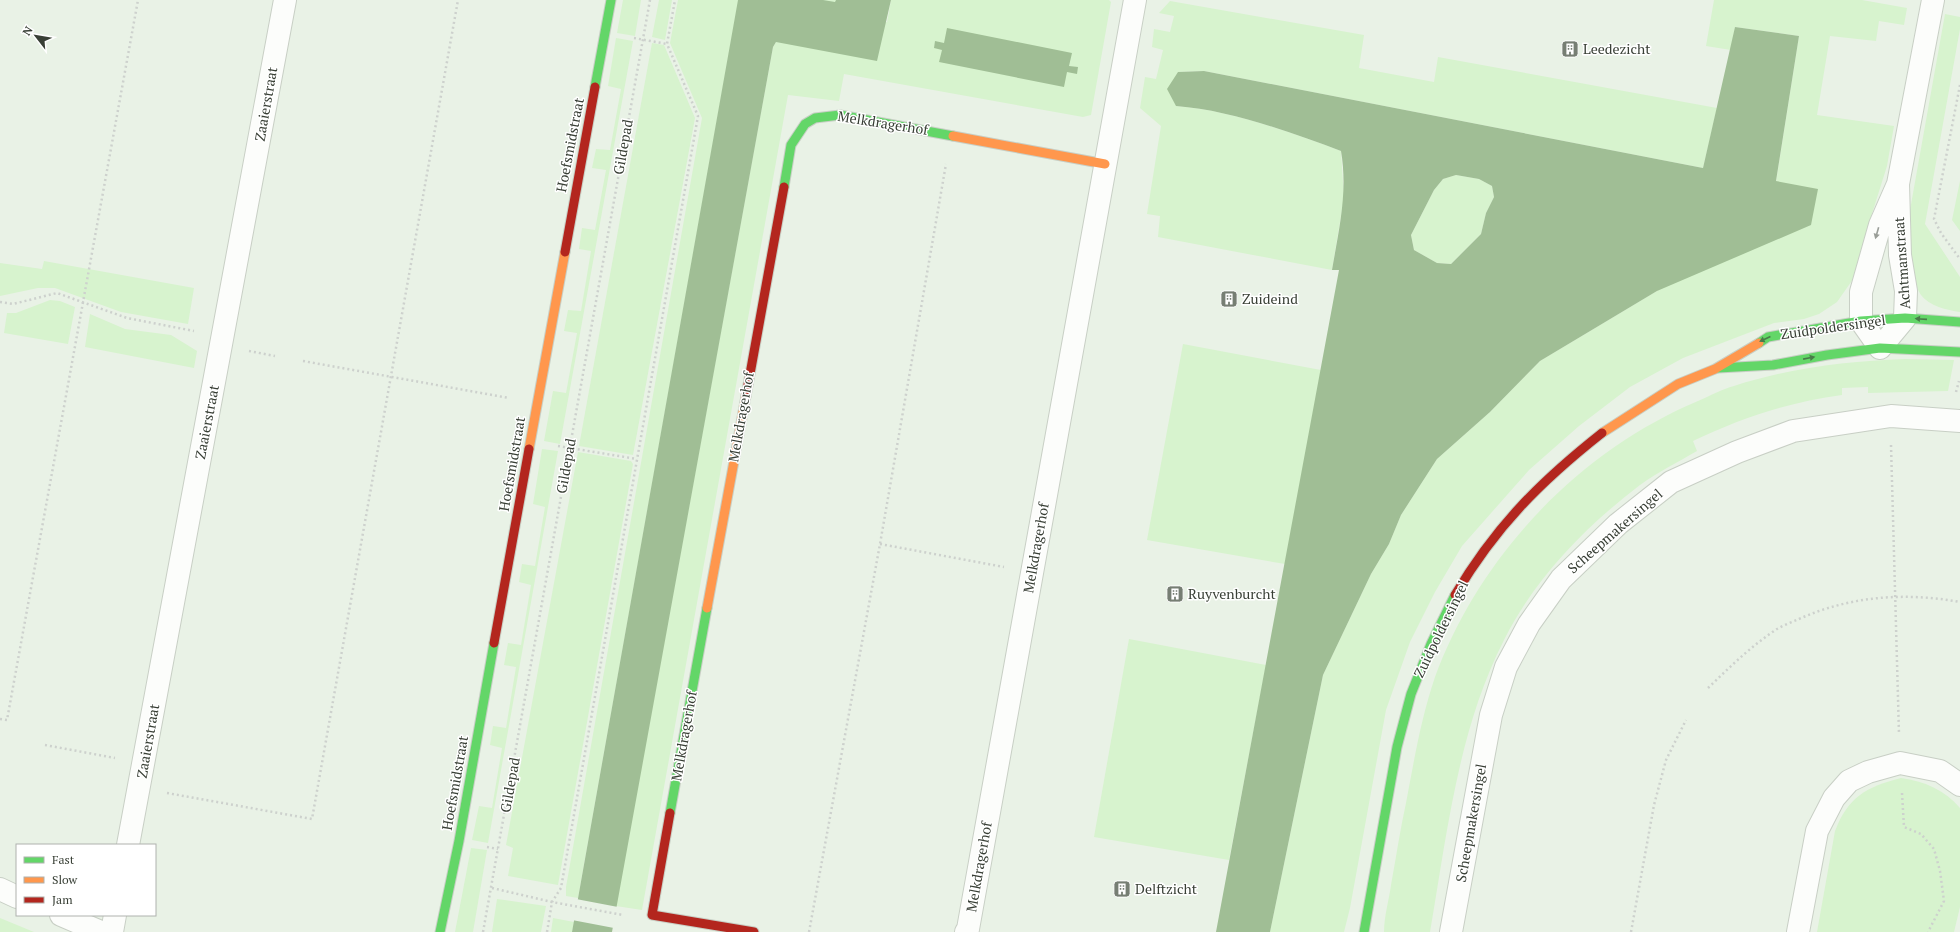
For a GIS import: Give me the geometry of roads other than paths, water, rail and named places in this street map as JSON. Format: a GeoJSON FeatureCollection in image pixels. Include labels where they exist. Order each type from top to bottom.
{"type":"FeatureCollection","features":[{"type":"Feature","properties":{"kind":"street","name":"Zaaierstraat"},"geometry":{"type":"LineString","coordinates":[[128,844],[285,0]]}},
{"type":"Feature","properties":{"kind":"street","name":"Hoefsmidstraat"},"geometry":{"type":"LineString","coordinates":[[440,932],[459,841],[536,403],[611,0]]}},
{"type":"Feature","properties":{"kind":"street","name":"Melkdragerhof"},"geometry":{"type":"LineString","coordinates":[[966,932],[968,929],[1135,0]]}},
{"type":"Feature","properties":{"kind":"street","name":"Achtmanstraat"},"geometry":{"type":"LineString","coordinates":[[1860,321],[1861,292],[1880,225],[1898,184],[1934,0]]}},
{"type":"Feature","properties":{"kind":"street","name":"Melkdragerhof"},"geometry":{"type":"LineString","coordinates":[[754,932],[652,915],[791,145],[801,126],[820,116],[840,115],[951,134],[1105,164]]}},
{"type":"Feature","properties":{"kind":"street","name":"Achtmanstraat"},"geometry":{"type":"LineString","coordinates":[[1880,348],[1905,318],[1906,291],[1900,255],[1898,184]]}},
{"type":"Feature","properties":{"kind":"street","name":"Zuidpoldersingel"},"geometry":{"type":"LineString","coordinates":[[1364,932],[1397,746],[1411,694],[1431,644],[1455,594],[1475,562],[1505,522],[1534,491],[1568,460],[1604,431],[1678,384],[1715,369],[1768,337],[1860,321],[1905,318],[1960,322]]}},
{"type":"Feature","properties":{"kind":"street"},"geometry":{"type":"LineString","coordinates":[[1860,321],[1880,348]]}},
{"type":"Feature","properties":{"kind":"street","name":"Zuidpoldersingel"},"geometry":{"type":"LineString","coordinates":[[1715,369],[1773,365],[1827,355],[1880,348],[1960,352]]}},
{"type":"Feature","properties":{"kind":"street","name":"Scheepmakersingel"},"geometry":{"type":"LineString","coordinates":[[1452,932],[1490,715],[1506,667],[1529,624],[1560,579],[1618,524],[1671,482],[1736,452],[1793,431],[1890,416],[1960,421]]}},
{"type":"Feature","properties":{"kind":"street"},"geometry":{"type":"LineString","coordinates":[[1798,932],[1817,831],[1834,798],[1849,781],[1868,772],[1900,763],[1940,771],[1960,785]]}},
{"type":"Feature","properties":{"kind":"street"},"geometry":{"type":"LineString","coordinates":[[0,889],[16,896]]}},
{"type":"Feature","properties":{"kind":"street"},"geometry":{"type":"LineString","coordinates":[[63,916],[101,932]]}},
{"type":"Feature","properties":{"kind":"street"},"geometry":{"type":"LineString","coordinates":[[112,932],[115,916]]}},
{"type":"Feature","properties":{"kind":"place","name":"Leedezicht"},"geometry":{"type":"Point","coordinates":[1570,49]}},
{"type":"Feature","properties":{"kind":"place","name":"Zuideind"},"geometry":{"type":"Point","coordinates":[1229,299]}},
{"type":"Feature","properties":{"kind":"place","name":"Ruyvenburcht"},"geometry":{"type":"Point","coordinates":[1175,594]}},
{"type":"Feature","properties":{"kind":"place","name":"Delftzicht"},"geometry":{"type":"Point","coordinates":[1122,889]}}]}
